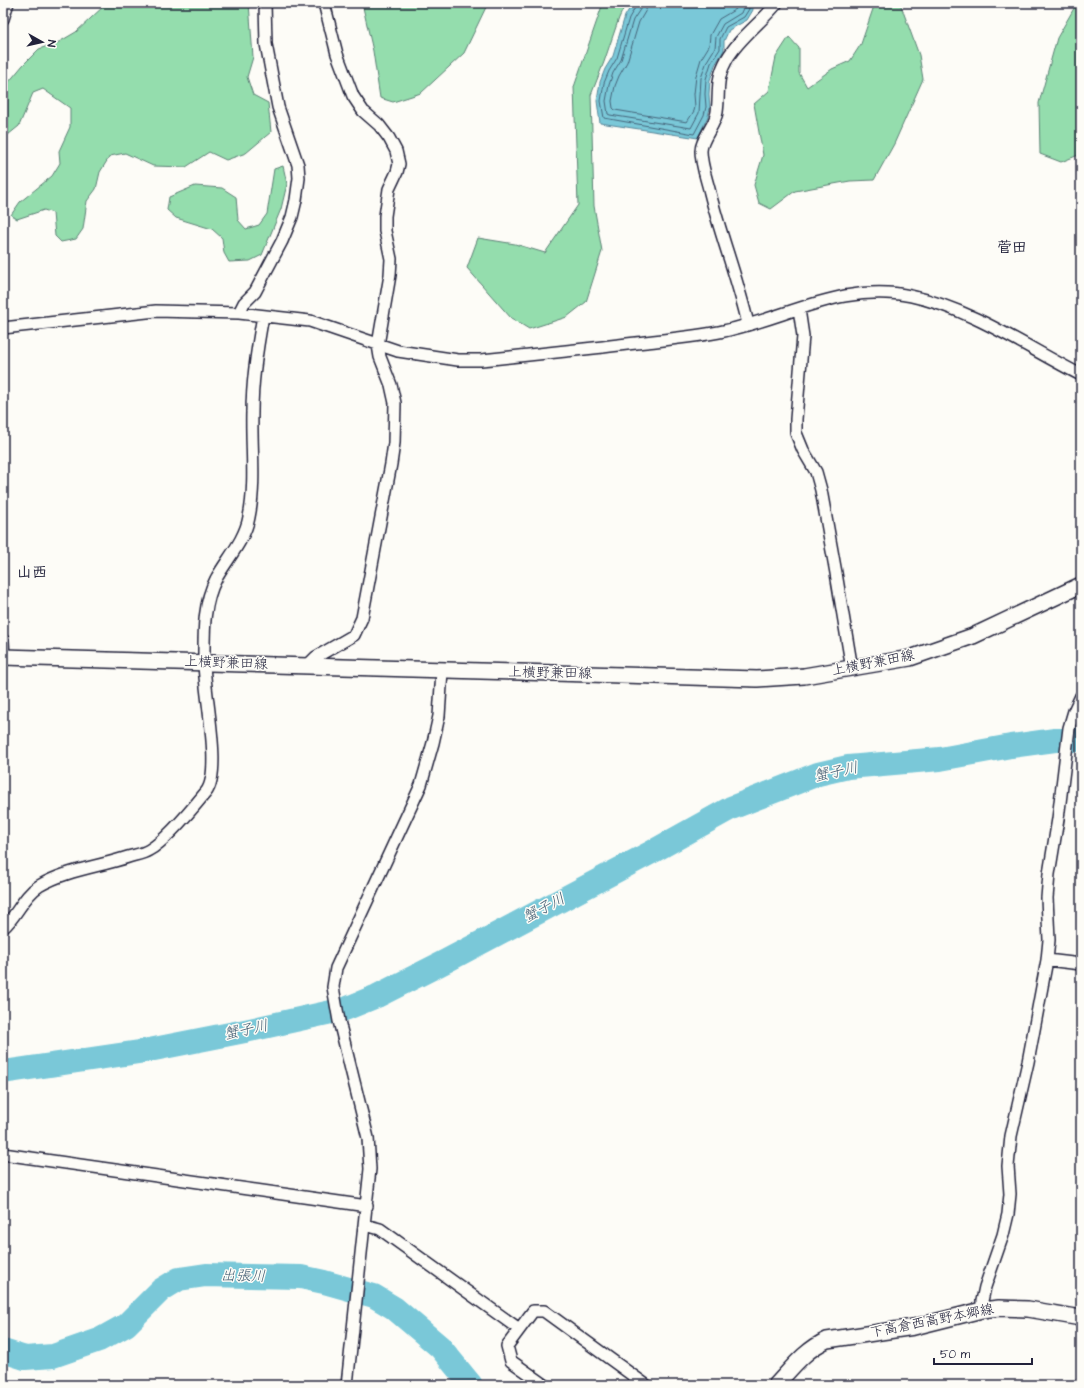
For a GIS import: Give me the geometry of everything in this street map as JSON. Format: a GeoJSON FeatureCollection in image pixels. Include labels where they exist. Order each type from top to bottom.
{"type":"FeatureCollection","features":[{"type":"Feature","properties":{"kind":"main road","name":"上横野兼田線"},"geometry":{"type":"LineString","coordinates":[[3,657],[757,678],[804,676],[910,658],[972,636],[1081,585]]}},
{"type":"Feature","properties":{"kind":"main road","name":"下高倉西高野本郷線"},"geometry":{"type":"LineString","coordinates":[[776,1385],[802,1356],[815,1346],[827,1340],[914,1327],[982,1310],[999,1308],[1028,1309],[1081,1318]]}},
{"type":"Feature","properties":{"kind":"street"},"geometry":{"type":"LineString","coordinates":[[3,19],[8,3]]}},
{"type":"Feature","properties":{"kind":"street"},"geometry":{"type":"LineString","coordinates":[[239,313],[244,303],[255,292],[282,241],[293,211],[299,178],[298,165],[278,107],[266,44],[265,3]]}},
{"type":"Feature","properties":{"kind":"street"},"geometry":{"type":"LineString","coordinates":[[307,666],[316,657],[354,635],[362,618],[394,443],[395,403],[391,385],[380,357],[378,345],[390,275],[390,259],[385,231],[385,216],[389,189],[399,164],[396,151],[389,138],[379,125],[363,112],[352,96],[337,54],[324,3]]}},
{"type":"Feature","properties":{"kind":"street"},"geometry":{"type":"LineString","coordinates":[[748,324],[715,212],[702,160],[701,149],[717,113],[717,88],[720,74],[727,59],[736,47],[777,3]]}},
{"type":"Feature","properties":{"kind":"street"},"geometry":{"type":"LineString","coordinates":[[3,328],[156,311],[239,313],[310,321],[398,351],[458,360],[481,360],[658,341],[720,332],[833,298],[855,294],[881,292],[910,296],[939,304],[980,321],[1081,375]]}},
{"type":"Feature","properties":{"kind":"street"},"geometry":{"type":"LineString","coordinates":[[799,309],[802,320],[803,336],[796,433],[803,450],[816,472],[821,490],[852,669]]}},
{"type":"Feature","properties":{"kind":"street"},"geometry":{"type":"LineString","coordinates":[[3,928],[7,925],[22,902],[38,887],[62,875],[106,865],[148,851],[166,837],[208,790],[212,776],[214,750],[205,683],[204,618],[208,598],[216,580],[243,535],[249,519],[253,495],[252,412],[254,380],[258,340],[263,316]]}},
{"type":"Feature","properties":{"kind":"street"},"geometry":{"type":"LineString","coordinates":[[3,640],[3,657]]}},
{"type":"Feature","properties":{"kind":"street"},"geometry":{"type":"LineString","coordinates":[[347,1385],[370,1169],[368,1138],[332,987],[336,968],[421,785],[439,716],[442,670]]}},
{"type":"Feature","properties":{"kind":"street"},"geometry":{"type":"LineString","coordinates":[[982,1310],[985,1287],[1003,1236],[1008,1214],[1010,1194],[1008,1166],[1011,1136],[1028,1062],[1048,960],[1049,940],[1047,898],[1049,874],[1058,819],[1065,752],[1069,728],[1074,711],[1081,696]]}},
{"type":"Feature","properties":{"kind":"street"},"geometry":{"type":"LineString","coordinates":[[1048,960],[1081,964]]}},
{"type":"Feature","properties":{"kind":"street"},"geometry":{"type":"LineString","coordinates":[[3,1154],[367,1206]]}},
{"type":"Feature","properties":{"kind":"street"},"geometry":{"type":"LineString","coordinates":[[365,1225],[380,1229],[519,1329]]}},
{"type":"Feature","properties":{"kind":"street"},"geometry":{"type":"LineString","coordinates":[[545,1385],[511,1361],[508,1346],[533,1311],[544,1311],[646,1385]]}},
{"type":"Feature","properties":{"kind":"green space"},"geometry":{"type":"Polygon","coordinates":[[[106,3],[249,3],[253,57],[247,77],[253,95],[268,103],[271,132],[246,153],[226,160],[209,152],[186,167],[153,166],[125,153],[110,156],[100,172],[96,189],[87,201],[83,229],[76,239],[61,242],[55,236],[53,213],[44,210],[17,219],[11,215],[20,202],[52,176],[60,163],[59,151],[70,127],[70,108],[43,89],[33,93],[19,126],[3,139],[3,89],[39,49],[59,42],[76,32],[106,3]]]}},
{"type":"Feature","properties":{"kind":"green space"},"geometry":{"type":"Polygon","coordinates":[[[362,3],[488,3],[464,53],[421,93],[393,102],[380,98],[373,51],[362,3]]]}},
{"type":"Feature","properties":{"kind":"green space"},"geometry":{"type":"Polygon","coordinates":[[[603,3],[626,3],[619,18],[591,95],[594,206],[602,251],[586,302],[567,317],[529,329],[511,318],[467,268],[478,238],[515,244],[545,253],[578,205],[574,87],[603,3]]]}},
{"type":"Feature","properties":{"kind":"green space"},"geometry":{"type":"Polygon","coordinates":[[[875,3],[900,3],[919,55],[923,79],[894,144],[874,180],[850,181],[795,191],[771,209],[759,203],[754,185],[763,155],[754,104],[769,91],[776,57],[789,37],[799,48],[799,73],[807,87],[832,69],[850,61],[861,44],[875,3]]]}},
{"type":"Feature","properties":{"kind":"green space"},"geometry":{"type":"Polygon","coordinates":[[[1077,3],[1081,3],[1081,154],[1061,162],[1040,154],[1039,103],[1057,38],[1077,3]]]}},
{"type":"Feature","properties":{"kind":"green space"},"geometry":{"type":"Polygon","coordinates":[[[283,166],[287,184],[281,209],[262,255],[250,261],[229,262],[224,253],[222,238],[212,229],[176,218],[167,210],[169,197],[195,186],[222,188],[236,197],[238,220],[246,229],[259,225],[267,214],[274,169],[283,166]]]}},
{"type":"Feature","properties":{"kind":"water"},"geometry":{"type":"Polygon","coordinates":[[[633,3],[752,3],[753,10],[747,20],[729,30],[724,41],[724,50],[715,65],[710,80],[710,108],[708,116],[698,138],[600,123],[597,101],[600,82],[605,69],[613,56],[625,16],[633,3]]]}},
{"type":"Feature","properties":{"kind":"waterway","name":"蟹子川"},"geometry":{"type":"LineString","coordinates":[[3,1072],[139,1052],[345,1009],[377,996],[446,961],[650,853],[731,808],[818,774],[848,767],[940,759],[1011,746],[1055,740],[1081,740]]}},
{"type":"Feature","properties":{"kind":"waterway","name":"出張川"},"geometry":{"type":"LineString","coordinates":[[3,1351],[25,1358],[53,1356],[99,1340],[126,1325],[161,1290],[179,1279],[206,1275],[301,1277],[374,1296],[394,1308],[440,1347],[471,1385]]}},
{"type":"Feature","properties":{"kind":"district","name":"菅田"},"geometry":{"type":"Point","coordinates":[1012,247]}},
{"type":"Feature","properties":{"kind":"district","name":"山西"},"geometry":{"type":"Point","coordinates":[32,572]}}]}
